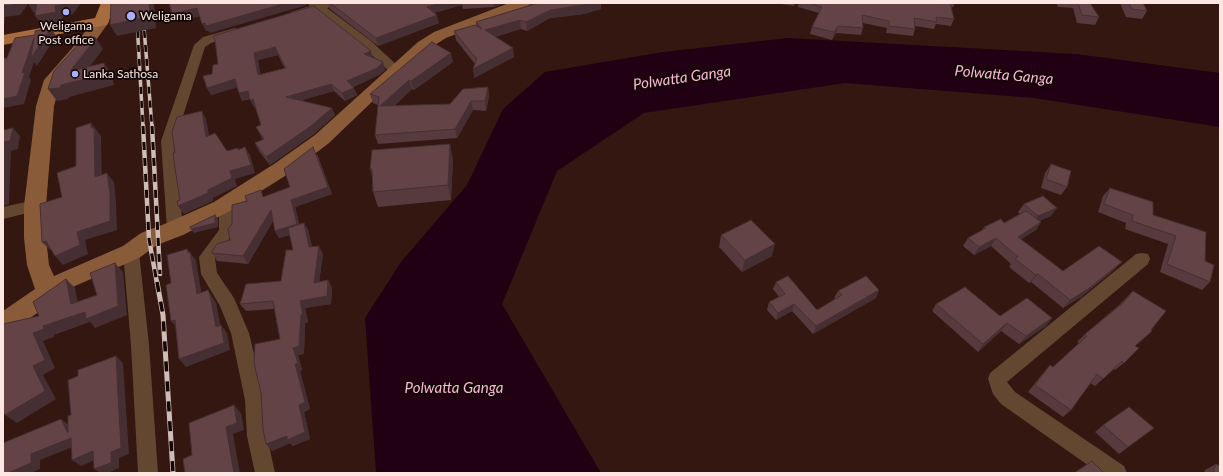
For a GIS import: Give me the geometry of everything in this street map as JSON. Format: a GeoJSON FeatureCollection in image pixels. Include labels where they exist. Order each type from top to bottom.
{"type":"FeatureCollection","features":[{"type":"Feature","properties":{"kind":"main road"},"geometry":{"type":"LineString","coordinates":[[48,291],[38,265],[35,238],[35,206],[45,106],[53,80],[80,50],[101,22],[109,3]]}},
{"type":"Feature","properties":{"kind":"main road"},"geometry":{"type":"LineString","coordinates":[[3,324],[66,279],[131,252],[149,239],[175,229],[232,201],[322,139],[395,70],[424,45],[440,35],[523,3]]}},
{"type":"Feature","properties":{"kind":"main road"},"geometry":{"type":"LineString","coordinates":[[3,40],[101,22]]}},
{"type":"Feature","properties":{"kind":"street"},"geometry":{"type":"LineString","coordinates":[[282,18],[316,5],[332,3]]}},
{"type":"Feature","properties":{"kind":"street"},"geometry":{"type":"LineString","coordinates":[[316,5],[367,44],[395,70]]}},
{"type":"Feature","properties":{"kind":"street"},"geometry":{"type":"LineString","coordinates":[[175,229],[168,141],[200,45],[207,40],[244,29]]}},
{"type":"Feature","properties":{"kind":"street"},"geometry":{"type":"LineString","coordinates":[[232,201],[227,211],[227,231],[207,257],[208,266],[209,274],[228,303],[240,333],[255,400],[257,436],[264,473]]}},
{"type":"Feature","properties":{"kind":"street"},"geometry":{"type":"LineString","coordinates":[[3,214],[35,206]]}},
{"type":"Feature","properties":{"kind":"street"},"geometry":{"type":"LineString","coordinates":[[131,252],[140,345],[148,473]]}},
{"type":"Feature","properties":{"kind":"street"},"geometry":{"type":"LineString","coordinates":[[1117,473],[1008,398],[1000,388],[997,378],[1142,259]]}},
{"type":"Feature","properties":{"kind":"water","name":"Polwatta Ganga"},"geometry":{"type":"Polygon","coordinates":[[[788,38],[1076,54],[1220,73],[1220,127],[1034,98],[845,83],[644,113],[557,171],[502,304],[601,473],[376,473],[365,318],[401,262],[467,185],[503,109],[545,72],[663,52],[788,38]]]}},
{"type":"Feature","properties":{"kind":"building"},"geometry":{"type":"Polygon","coordinates":[[[3,3],[15,3],[13,5],[3,6],[3,3]]]}},
{"type":"Feature","properties":{"kind":"building"},"geometry":{"type":"Polygon","coordinates":[[[37,3],[67,3],[55,6],[56,12],[35,16],[37,3]]]}},
{"type":"Feature","properties":{"kind":"building","name":"Weligama"},"geometry":{"type":"Polygon","coordinates":[[[111,3],[149,3],[150,16],[110,25],[111,3]]]}},
{"type":"Feature","properties":{"kind":"building"},"geometry":{"type":"Polygon","coordinates":[[[169,3],[286,3],[206,26],[205,23],[202,24],[197,8],[172,14],[169,3]]]}},
{"type":"Feature","properties":{"kind":"building"},"geometry":{"type":"Polygon","coordinates":[[[330,3],[440,3],[427,7],[437,15],[376,38],[330,3]]]}},
{"type":"Feature","properties":{"kind":"building"},"geometry":{"type":"Polygon","coordinates":[[[538,3],[592,3],[550,10],[526,22],[520,20],[485,30],[513,48],[473,69],[477,58],[454,31],[475,25],[482,29],[476,22],[538,3]]]}},
{"type":"Feature","properties":{"kind":"building"},"geometry":{"type":"Polygon","coordinates":[[[809,3],[950,3],[954,19],[936,17],[937,22],[914,18],[915,29],[889,26],[889,21],[862,15],[863,28],[838,26],[834,32],[812,27],[822,7],[809,3]]]}},
{"type":"Feature","properties":{"kind":"building"},"geometry":{"type":"Polygon","coordinates":[[[1078,3],[1090,3],[1099,17],[1082,15],[1078,3]]]}},
{"type":"Feature","properties":{"kind":"building"},"geometry":{"type":"Polygon","coordinates":[[[1129,3],[1143,3],[1147,11],[1132,9],[1129,3]]]}},
{"type":"Feature","properties":{"kind":"building"},"geometry":{"type":"Polygon","coordinates":[[[314,6],[371,51],[364,54],[383,62],[377,68],[347,81],[354,88],[342,93],[331,84],[286,97],[332,108],[311,126],[266,157],[255,143],[264,139],[256,127],[261,125],[253,99],[250,100],[248,91],[239,93],[235,79],[207,88],[203,76],[212,74],[213,65],[218,64],[215,40],[213,36],[314,6]],[[275,47],[254,53],[258,75],[286,68],[275,47]]]}},
{"type":"Feature","properties":{"kind":"building"},"geometry":{"type":"Polygon","coordinates":[[[51,28],[31,58],[34,38],[22,73],[25,72],[17,96],[3,99],[3,58],[7,58],[15,38],[35,35],[35,31],[51,28]]]}},
{"type":"Feature","properties":{"kind":"building"},"geometry":{"type":"Polygon","coordinates":[[[85,37],[96,38],[70,71],[104,63],[106,74],[61,85],[60,88],[48,89],[54,71],[85,37]]]}},
{"type":"Feature","properties":{"kind":"building"},"geometry":{"type":"Polygon","coordinates":[[[432,42],[451,53],[411,81],[409,80],[380,106],[450,104],[463,89],[488,87],[485,101],[471,101],[455,129],[375,135],[379,97],[370,94],[432,42]]]}},
{"type":"Feature","properties":{"kind":"building"},"geometry":{"type":"Polygon","coordinates":[[[202,111],[206,137],[215,133],[227,151],[238,148],[238,150],[245,147],[251,165],[230,171],[232,178],[208,190],[208,193],[178,206],[177,201],[180,200],[174,162],[173,153],[175,153],[172,132],[177,117],[202,111]]]}},
{"type":"Feature","properties":{"kind":"building"},"geometry":{"type":"Polygon","coordinates":[[[91,123],[91,128],[94,128],[95,177],[107,173],[110,193],[110,221],[77,232],[80,245],[55,256],[46,241],[42,242],[40,204],[62,197],[57,173],[76,166],[76,128],[91,123]]]}},
{"type":"Feature","properties":{"kind":"building"},"geometry":{"type":"Polygon","coordinates":[[[13,128],[10,141],[3,142],[3,130],[13,128]]]}},
{"type":"Feature","properties":{"kind":"building"},"geometry":{"type":"Polygon","coordinates":[[[450,144],[448,185],[373,192],[372,169],[370,169],[372,150],[450,144]]]}},
{"type":"Feature","properties":{"kind":"building"},"geometry":{"type":"Polygon","coordinates":[[[313,147],[328,187],[291,200],[297,224],[275,231],[271,210],[243,256],[212,253],[217,244],[230,240],[228,229],[232,224],[232,205],[247,201],[245,196],[261,190],[263,197],[290,187],[284,169],[313,147]]]}},
{"type":"Feature","properties":{"kind":"building"},"geometry":{"type":"Polygon","coordinates":[[[1051,164],[1071,171],[1067,187],[1046,179],[1051,164]]]}},
{"type":"Feature","properties":{"kind":"building"},"geometry":{"type":"Polygon","coordinates":[[[1110,188],[1153,202],[1153,215],[1206,232],[1205,261],[1214,265],[1210,282],[1167,264],[1176,236],[1132,221],[1133,215],[1104,204],[1110,188]]]}},
{"type":"Feature","properties":{"kind":"building"},"geometry":{"type":"Polygon","coordinates":[[[1043,196],[1057,208],[1038,216],[1024,204],[1043,196]]]}},
{"type":"Feature","properties":{"kind":"building"},"geometry":{"type":"Polygon","coordinates":[[[1026,211],[1041,222],[1018,237],[1063,271],[1099,246],[1122,262],[1088,289],[1070,300],[1038,274],[1036,275],[1015,259],[1018,257],[996,238],[979,247],[968,238],[986,228],[984,227],[1001,219],[1004,223],[1026,211]]]}},
{"type":"Feature","properties":{"kind":"building"},"geometry":{"type":"Polygon","coordinates":[[[215,215],[215,223],[191,229],[190,227],[215,215]]]}},
{"type":"Feature","properties":{"kind":"building"},"geometry":{"type":"Polygon","coordinates":[[[751,220],[775,244],[745,260],[721,235],[751,220]]]}},
{"type":"Feature","properties":{"kind":"building"},"geometry":{"type":"Polygon","coordinates":[[[304,223],[309,247],[319,246],[314,283],[328,280],[327,296],[300,301],[303,314],[301,315],[299,346],[293,348],[298,363],[295,364],[305,402],[299,405],[305,432],[287,440],[287,436],[266,444],[263,429],[261,393],[254,363],[255,344],[280,339],[273,301],[240,304],[246,284],[281,281],[286,250],[293,250],[288,228],[304,223]]]}},
{"type":"Feature","properties":{"kind":"building"},"geometry":{"type":"Polygon","coordinates":[[[187,249],[188,253],[190,252],[197,294],[208,290],[216,327],[221,325],[224,343],[179,359],[175,320],[171,321],[166,285],[171,283],[167,255],[187,249]]]}},
{"type":"Feature","properties":{"kind":"building"},"geometry":{"type":"Polygon","coordinates":[[[115,263],[118,306],[86,319],[85,312],[43,326],[44,329],[33,333],[45,360],[33,366],[45,391],[5,415],[3,411],[3,324],[39,316],[33,302],[66,279],[71,304],[97,295],[90,273],[115,263]]]}},
{"type":"Feature","properties":{"kind":"building"},"geometry":{"type":"Polygon","coordinates":[[[788,276],[817,310],[842,295],[838,291],[866,276],[879,290],[816,326],[794,304],[778,313],[769,302],[785,294],[776,282],[788,276]]]}},
{"type":"Feature","properties":{"kind":"building"},"geometry":{"type":"Polygon","coordinates":[[[965,287],[1000,316],[1027,298],[1052,318],[1026,336],[1007,323],[983,344],[936,304],[965,287]]]}},
{"type":"Feature","properties":{"kind":"building"},"geometry":{"type":"Polygon","coordinates":[[[1133,291],[1166,311],[1151,330],[1152,331],[1135,346],[1139,348],[1124,363],[1122,361],[1103,379],[1097,374],[1071,410],[1035,385],[1050,365],[1053,367],[1087,336],[1085,334],[1123,303],[1133,291]]]}},
{"type":"Feature","properties":{"kind":"building"},"geometry":{"type":"Polygon","coordinates":[[[116,356],[121,448],[111,452],[111,463],[94,469],[93,451],[72,460],[71,438],[31,454],[31,463],[8,473],[3,473],[3,443],[61,419],[68,433],[68,416],[71,415],[68,380],[78,376],[78,370],[116,356]]]}},
{"type":"Feature","properties":{"kind":"building"},"geometry":{"type":"Polygon","coordinates":[[[234,405],[237,423],[226,427],[234,473],[185,473],[183,459],[192,455],[189,423],[234,405]]]}},
{"type":"Feature","properties":{"kind":"building"},"geometry":{"type":"Polygon","coordinates":[[[1129,407],[1154,428],[1128,447],[1103,425],[1129,407]]]}},
{"type":"Feature","properties":{"kind":"building"},"geometry":{"type":"Polygon","coordinates":[[[1092,461],[1104,473],[1074,473],[1092,461]]]}},
{"type":"Feature","properties":{"kind":"building"},"geometry":{"type":"Polygon","coordinates":[[[1216,464],[1220,466],[1220,473],[1213,473],[1216,464]]]}},
{"type":"Feature","properties":{"kind":"railway"},"geometry":{"type":"LineString","coordinates":[[136,3],[143,127]]}},
{"type":"Feature","properties":{"kind":"railway"},"geometry":{"type":"LineString","coordinates":[[142,3],[152,127]]}},
{"type":"Feature","properties":{"kind":"railway"},"geometry":{"type":"LineString","coordinates":[[143,126],[149,239],[157,283]]}},
{"type":"Feature","properties":{"kind":"railway"},"geometry":{"type":"LineString","coordinates":[[152,126],[160,274]]}},
{"type":"Feature","properties":{"kind":"railway"},"geometry":{"type":"LineString","coordinates":[[157,282],[163,315],[173,473]]}},
{"type":"Feature","properties":{"kind":"place","name":"Weligama Post office"},"geometry":{"type":"Point","coordinates":[66,12]}},
{"type":"Feature","properties":{"kind":"place","name":"Weligama"},"geometry":{"type":"Point","coordinates":[131,16]}},
{"type":"Feature","properties":{"kind":"place","name":"Lanka Sathosa"},"geometry":{"type":"Point","coordinates":[75,74]}}]}
